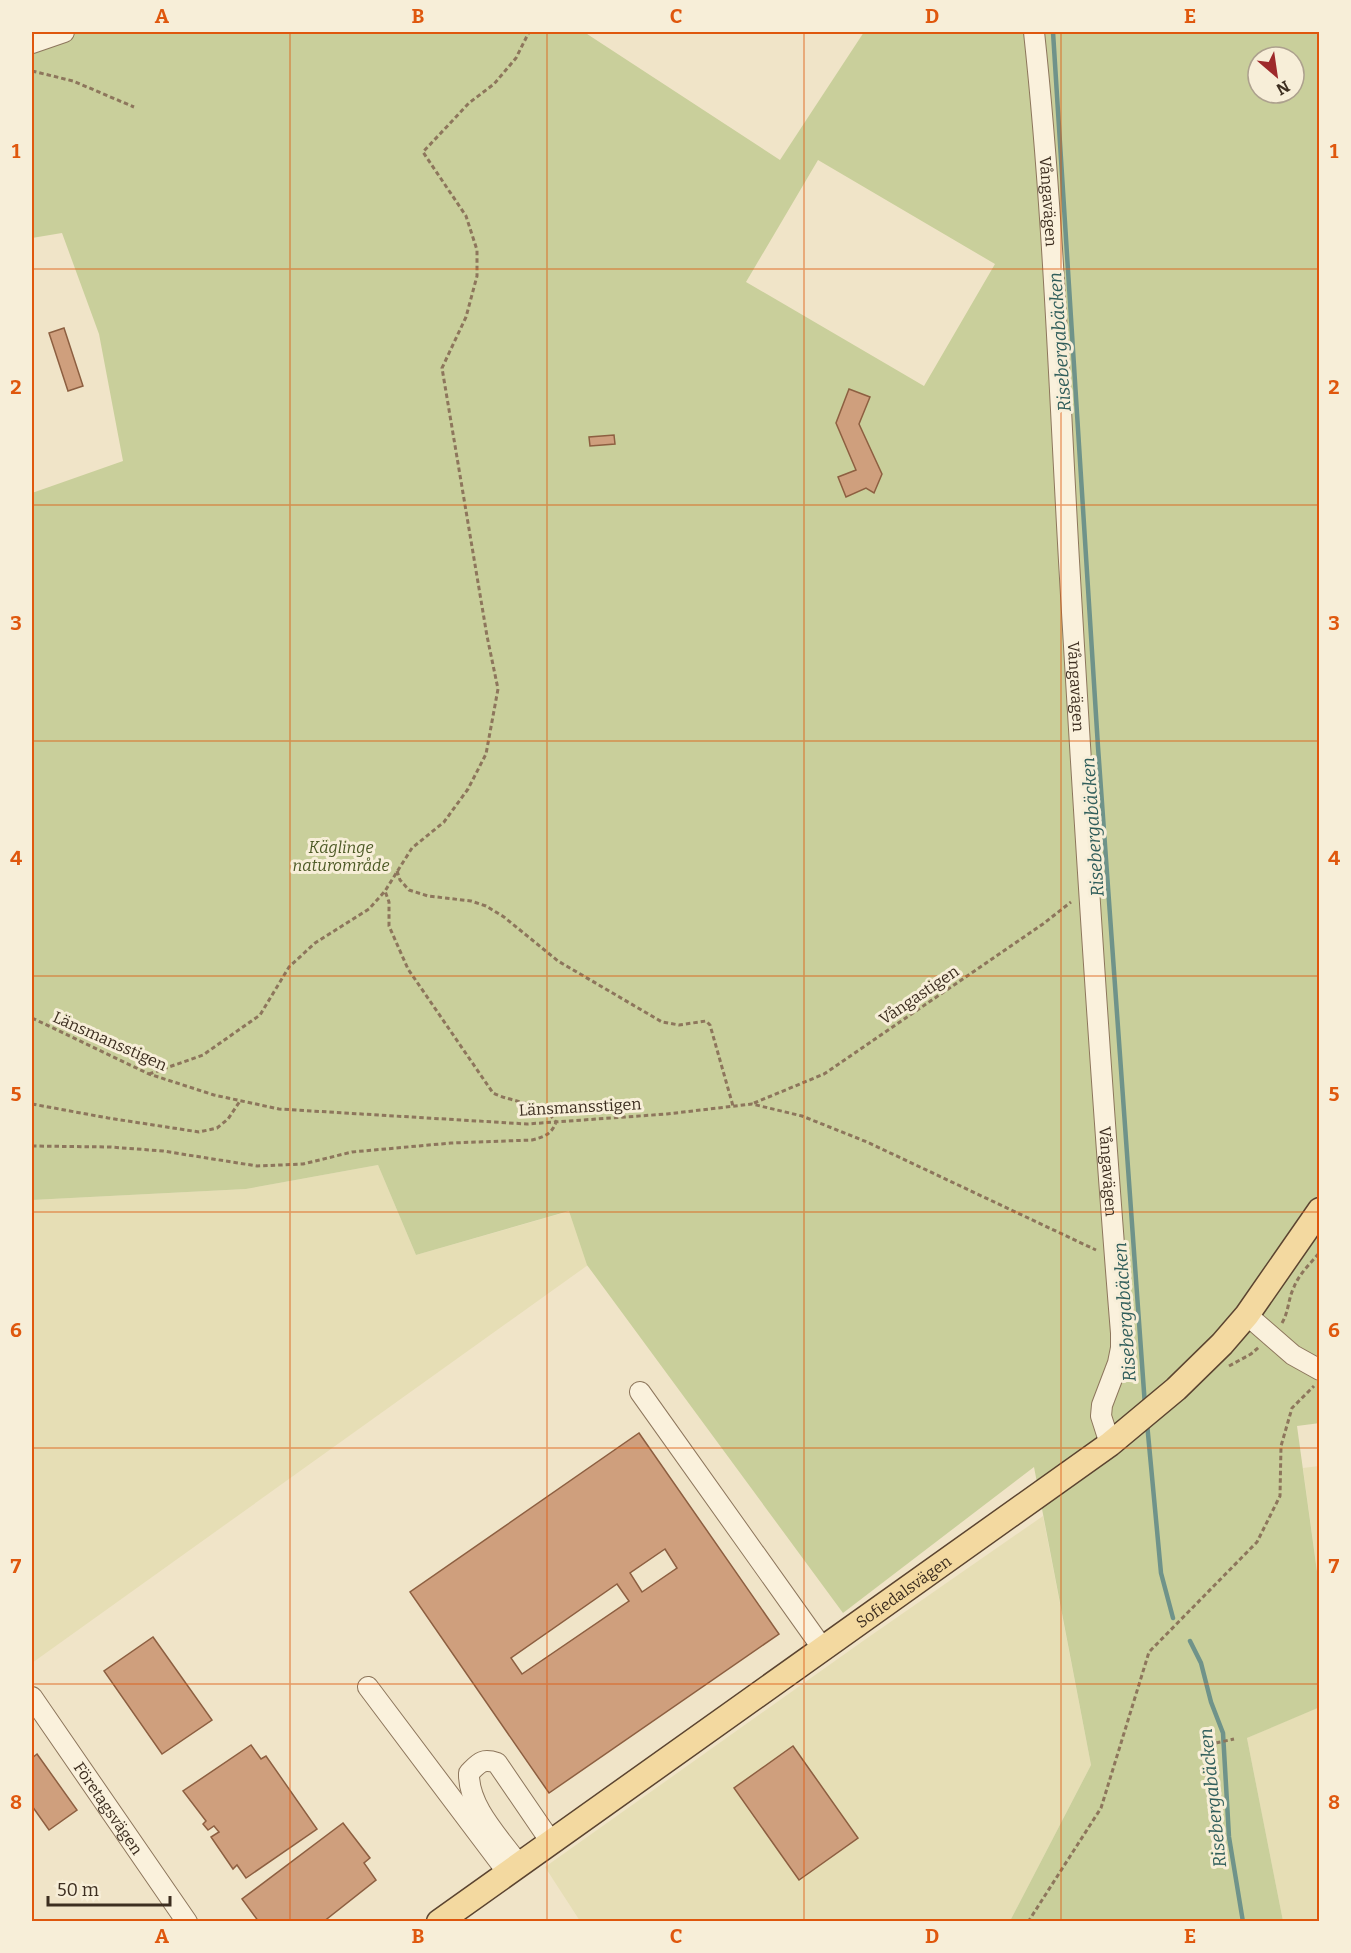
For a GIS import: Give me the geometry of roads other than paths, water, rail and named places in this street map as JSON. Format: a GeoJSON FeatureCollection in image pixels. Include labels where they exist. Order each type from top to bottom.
{"type":"FeatureCollection","features":[{"type":"Feature","properties":{"kind":"main road","name":"Sofiedalsvägen"},"geometry":{"type":"LineString","coordinates":[[439,1922],[1115,1440],[1168,1396],[1222,1344],[1247,1315],[1320,1210]]}},
{"type":"Feature","properties":{"kind":"street"},"geometry":{"type":"LineString","coordinates":[[32,44],[64,32]]}},
{"type":"Feature","properties":{"kind":"street","name":"Vångavägen"},"geometry":{"type":"LineString","coordinates":[[1034,32],[1041,98],[1089,888],[1121,1348],[1118,1364],[1102,1406],[1101,1416],[1115,1440]]}},
{"type":"Feature","properties":{"kind":"street"},"geometry":{"type":"LineString","coordinates":[[1247,1315],[1293,1355],[1320,1370]]}},
{"type":"Feature","properties":{"kind":"street"},"geometry":{"type":"LineString","coordinates":[[640,1392],[824,1649]]}},
{"type":"Feature","properties":{"kind":"street"},"geometry":{"type":"LineString","coordinates":[[368,1687],[513,1869]]}},
{"type":"Feature","properties":{"kind":"street","name":"Företagsvägen"},"geometry":{"type":"LineString","coordinates":[[32,1697],[41,1725],[187,1922]]}},
{"type":"Feature","properties":{"kind":"street"},"geometry":{"type":"LineString","coordinates":[[513,1869],[472,1795],[469,1773],[480,1763],[487,1760],[496,1763],[551,1842]]}},
{"type":"Feature","properties":{"kind":"waterway","name":"Risebergabäcken"},"geometry":{"type":"LineString","coordinates":[[1053,32],[1098,747],[1145,1406]]}},
{"type":"Feature","properties":{"kind":"waterway","name":"Risebergabäcken"},"geometry":{"type":"LineString","coordinates":[[1147,1423],[1161,1573],[1173,1618]]}},
{"type":"Feature","properties":{"kind":"waterway","name":"Risebergabäcken"},"geometry":{"type":"LineString","coordinates":[[1190,1641],[1201,1663],[1211,1702],[1223,1733],[1229,1837],[1243,1922]]}},
{"type":"Feature","properties":{"kind":"park label","name":"Käglinge naturområde"},"geometry":{"type":"Point","coordinates":[341,856]}}]}
